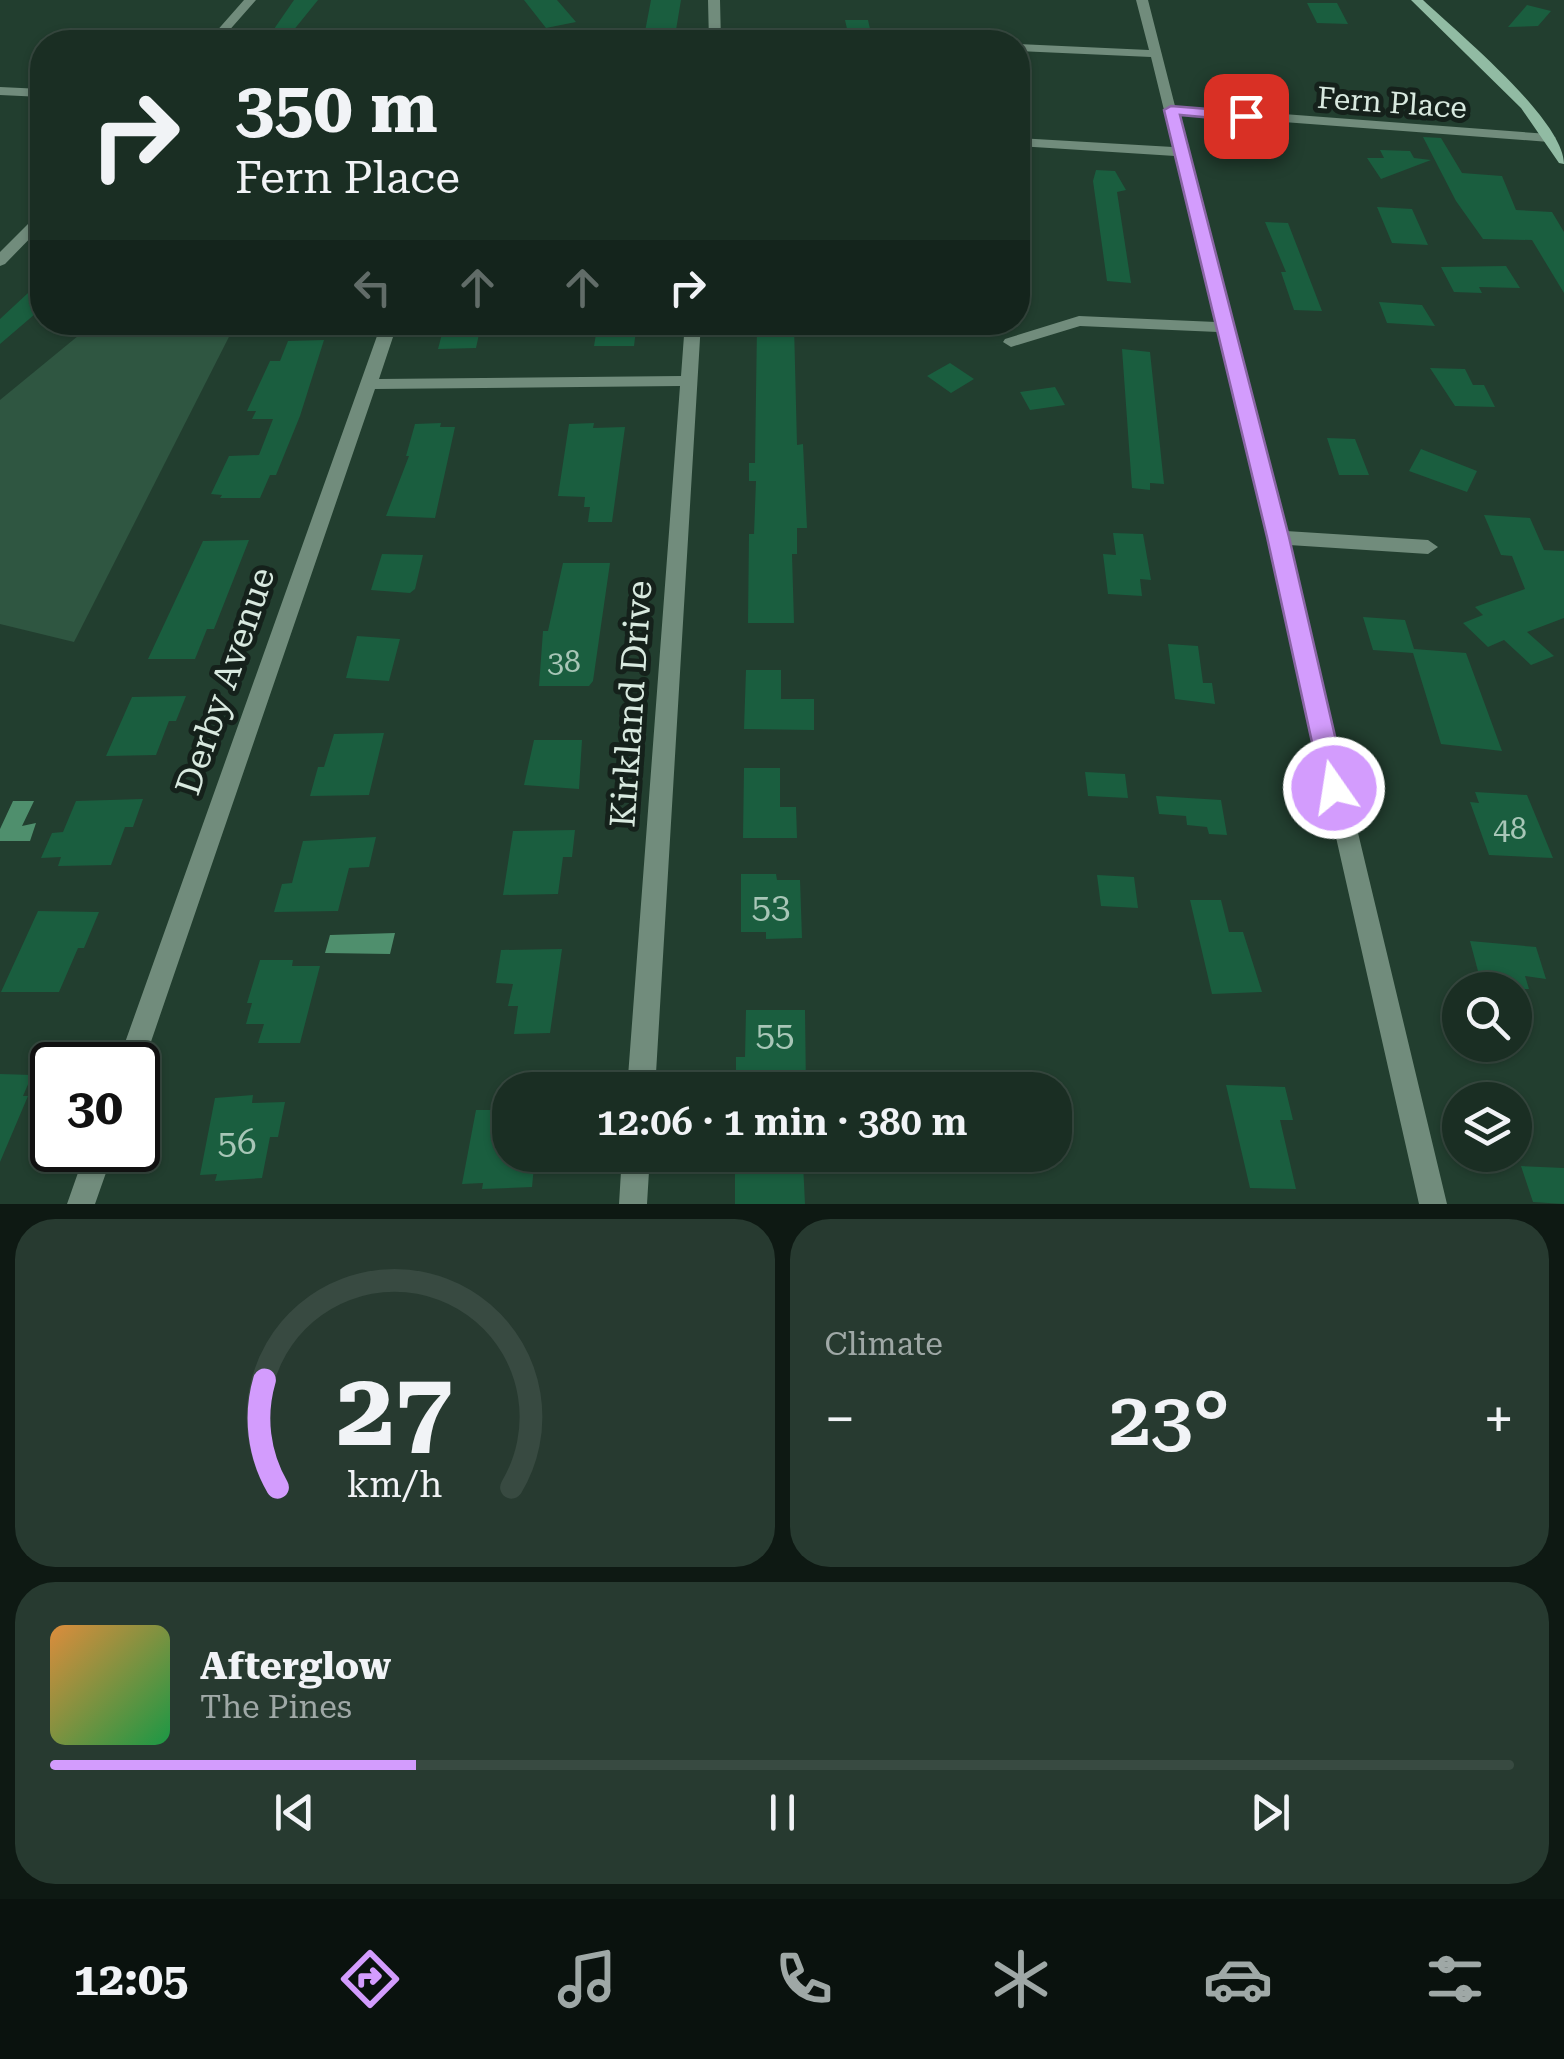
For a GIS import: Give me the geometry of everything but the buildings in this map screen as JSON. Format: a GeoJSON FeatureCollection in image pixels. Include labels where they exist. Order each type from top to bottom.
{"type":"FeatureCollection","features":[{"type":"Feature","properties":{"kind":"main road"},"geometry":{"type":"LineString","coordinates":[[1417,0],[1526,106],[1564,160]]}},
{"type":"Feature","properties":{"kind":"street"},"geometry":{"type":"LineString","coordinates":[[223,30],[250,0]]}},
{"type":"Feature","properties":{"kind":"street"},"geometry":{"type":"LineString","coordinates":[[714,0],[715,30]]}},
{"type":"Feature","properties":{"kind":"street"},"geometry":{"type":"LineString","coordinates":[[1142,0],[1278,537],[1433,1204]]}},
{"type":"Feature","properties":{"kind":"street"},"geometry":{"type":"LineString","coordinates":[[1030,49],[1154,54]]}},
{"type":"Feature","properties":{"kind":"street"},"geometry":{"type":"LineString","coordinates":[[0,91],[30,92]]}},
{"type":"Feature","properties":{"kind":"street","name":"Fern Place"},"geometry":{"type":"LineString","coordinates":[[1171,110],[1549,138]]}},
{"type":"Feature","properties":{"kind":"street"},"geometry":{"type":"LineString","coordinates":[[1030,143],[1180,152]]}},
{"type":"Feature","properties":{"kind":"street"},"geometry":{"type":"LineString","coordinates":[[0,262],[30,231]]}},
{"type":"Feature","properties":{"kind":"street"},"geometry":{"type":"LineString","coordinates":[[1011,342],[1079,320],[1222,328]]}},
{"type":"Feature","properties":{"kind":"street","name":"Derby Avenue"},"geometry":{"type":"LineString","coordinates":[[138,1042],[386,335]]}},
{"type":"Feature","properties":{"kind":"street","name":"Kirkland Drive"},"geometry":{"type":"LineString","coordinates":[[642,1072],[692,335]]}},
{"type":"Feature","properties":{"kind":"street"},"geometry":{"type":"LineString","coordinates":[[369,384],[690,381]]}},
{"type":"Feature","properties":{"kind":"street"},"geometry":{"type":"LineString","coordinates":[[1278,537],[1428,547]]}},
{"type":"Feature","properties":{"kind":"street"},"geometry":{"type":"LineString","coordinates":[[82,1204],[93,1172]]}},
{"type":"Feature","properties":{"kind":"street"},"geometry":{"type":"LineString","coordinates":[[633,1204],[635,1172]]}},
{"type":"Feature","properties":{"kind":"shaded area"},"geometry":{"type":"Polygon","coordinates":[[[79,335],[230,335],[74,642],[0,624],[0,400],[79,335]]]}},
{"type":"Feature","properties":{"kind":"shaded area"},"geometry":{"type":"Polygon","coordinates":[[[13,801],[34,801],[22,826],[36,823],[30,841],[0,841],[0,829],[13,801]]]}},
{"type":"Feature","properties":{"kind":"shaded area"},"geometry":{"type":"Polygon","coordinates":[[[395,933],[390,954],[325,953],[330,935],[395,933]]]}},
{"type":"Feature","properties":{"kind":"route"},"geometry":{"type":"LineString","coordinates":[[1246,116],[1171,110],[1222,328],[1278,537],[1334,788]]}}]}
